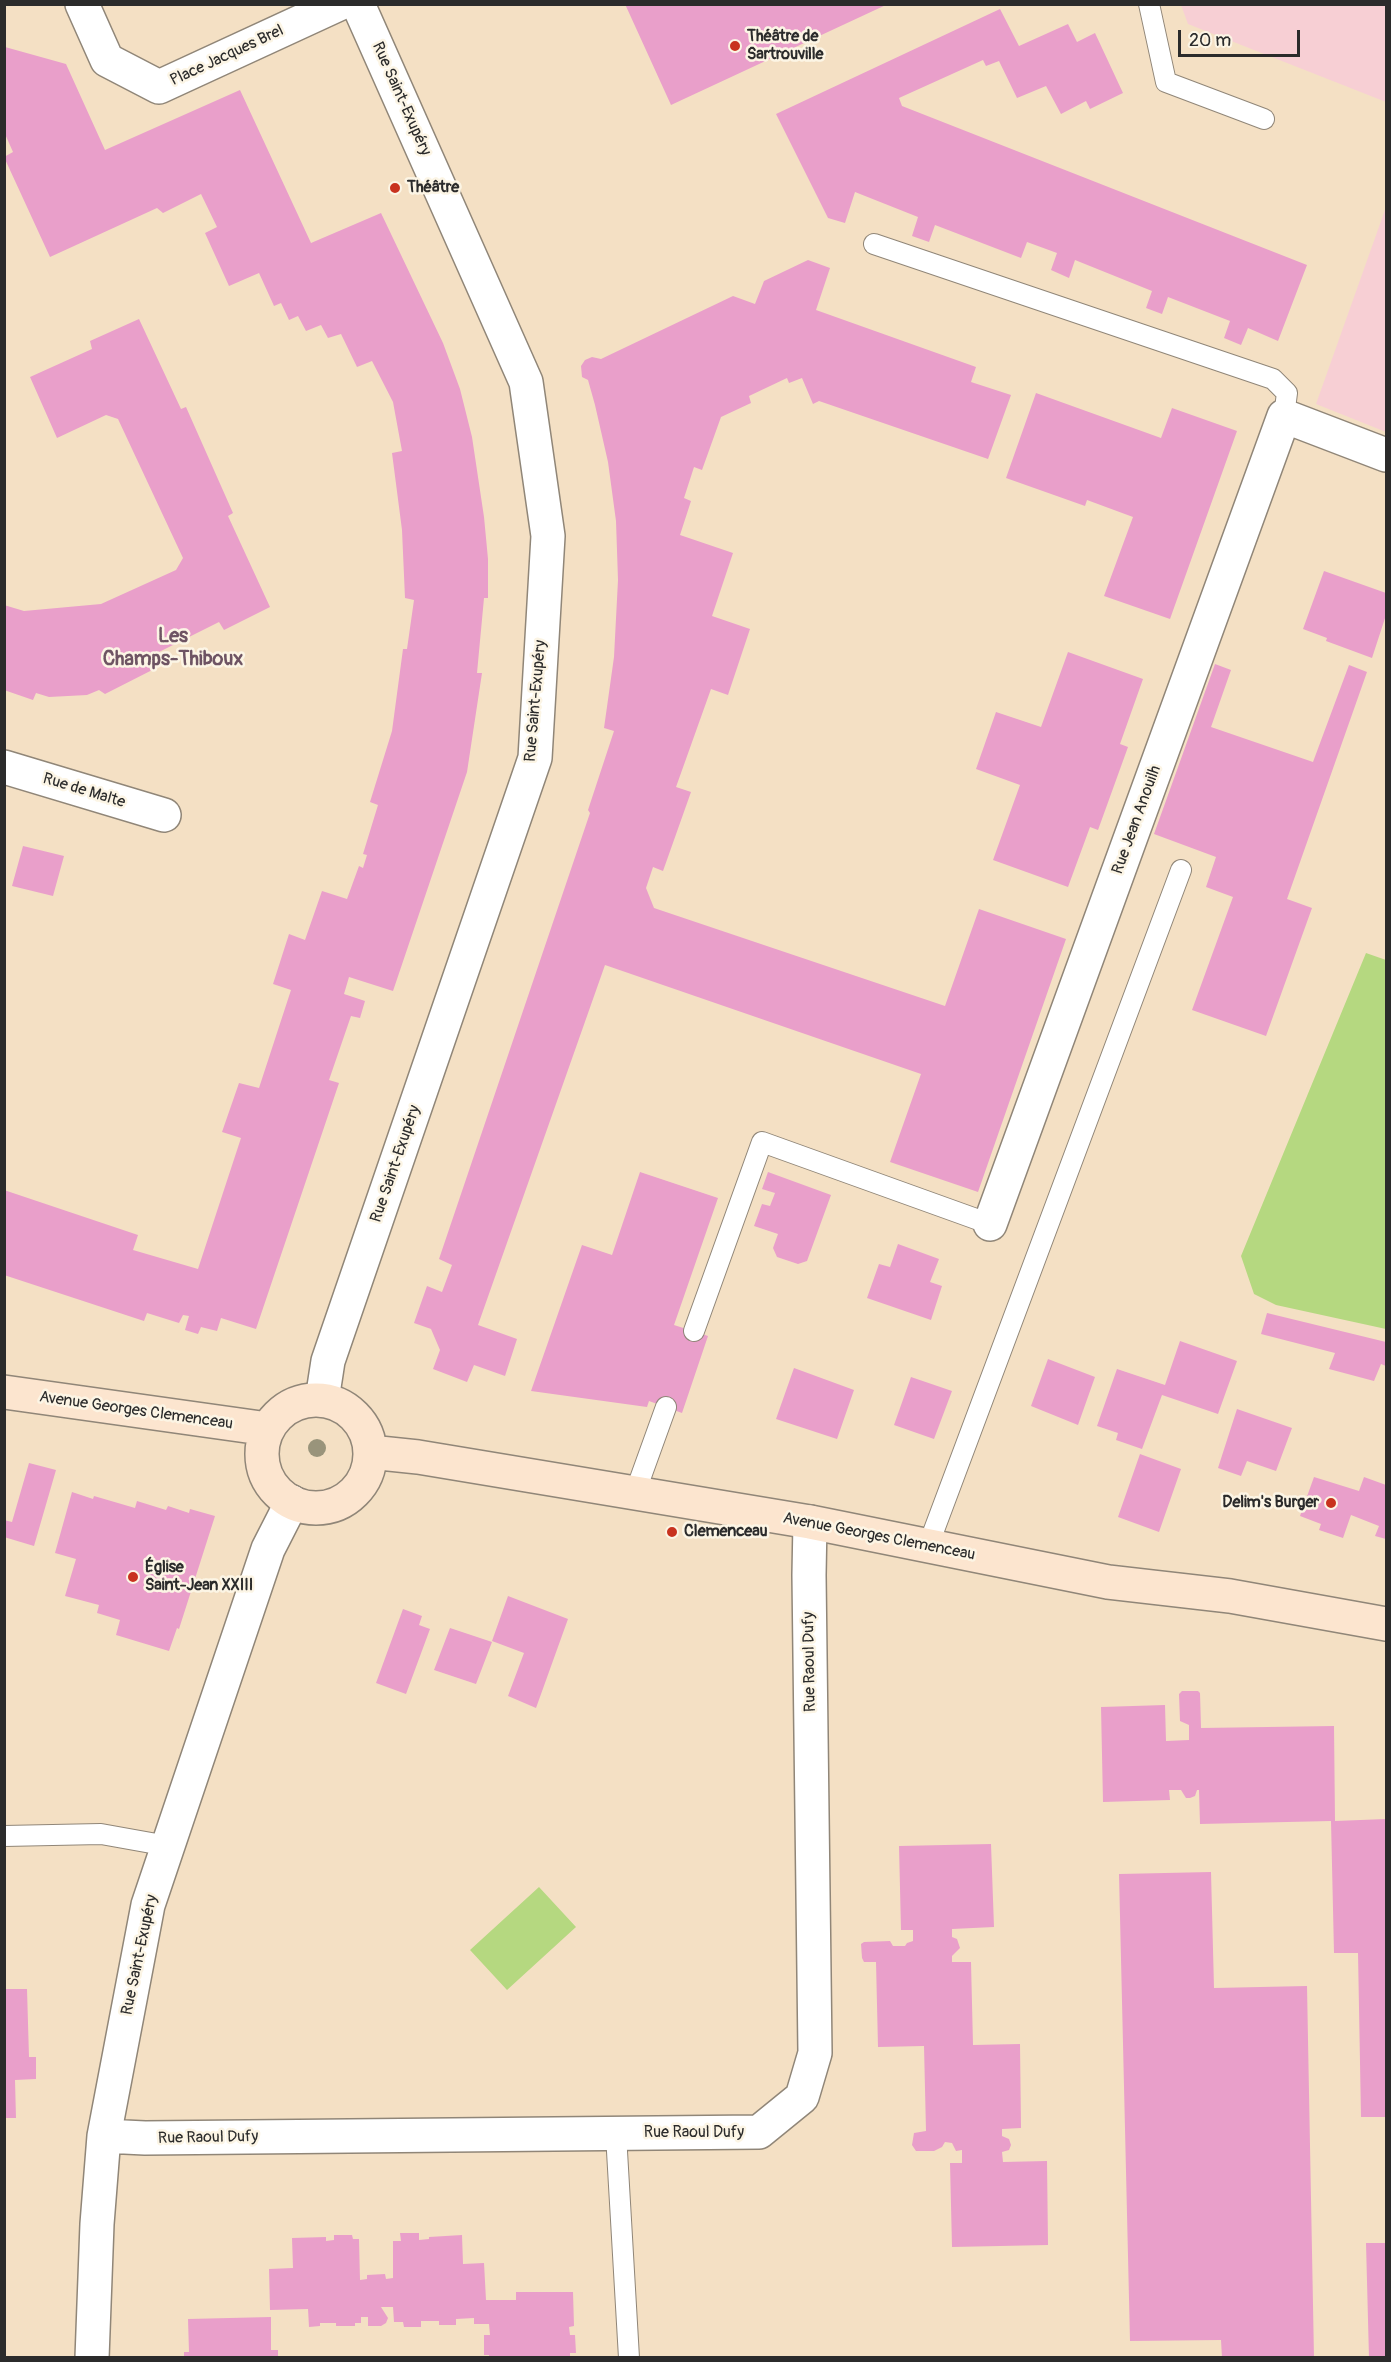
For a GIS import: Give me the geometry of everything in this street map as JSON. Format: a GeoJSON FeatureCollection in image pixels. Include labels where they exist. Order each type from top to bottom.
{"type":"FeatureCollection","features":[{"type":"Feature","properties":{"kind":"main road","name":"Avenue Georges Clemenceau"},"geometry":{"type":"LineString","coordinates":[[4,1392],[268,1429]]}},
{"type":"Feature","properties":{"kind":"main road"},"geometry":{"type":"LineString","coordinates":[[322,1400],[343,1409],[360,1423],[367,1437],[370,1452],[367,1470],[358,1487],[345,1500],[328,1507],[309,1508],[292,1502],[278,1492],[268,1479],[262,1445],[268,1429],[277,1416],[305,1401],[322,1400]]}},
{"type":"Feature","properties":{"kind":"main road","name":"Avenue Georges Clemenceau"},"geometry":{"type":"LineString","coordinates":[[370,1452],[418,1457],[810,1522],[1108,1582],[1230,1596],[1386,1624]]}},
{"type":"Feature","properties":{"kind":"street","name":"Place Jacques Brel"},"geometry":{"type":"LineString","coordinates":[[82,4],[107,60],[159,87],[339,4]]}},
{"type":"Feature","properties":{"kind":"street","name":"Rue Saint-Exupéry"},"geometry":{"type":"LineString","coordinates":[[322,1400],[328,1361],[535,758],[548,536],[526,382],[358,4]]}},
{"type":"Feature","properties":{"kind":"street"},"geometry":{"type":"LineString","coordinates":[[1284,416],[1386,455]]}},
{"type":"Feature","properties":{"kind":"street","name":"Rue Jean Anouilh"},"geometry":{"type":"LineString","coordinates":[[990,1224],[1284,416]]}},
{"type":"Feature","properties":{"kind":"street","name":"Rue de Malte"},"geometry":{"type":"LineString","coordinates":[[4,766],[164,815]]}},
{"type":"Feature","properties":{"kind":"street","name":"Rue Saint-Exupéry"},"geometry":{"type":"LineString","coordinates":[[92,2358],[97,2224],[104,2136],[148,1905],[268,1549],[292,1502]]}},
{"type":"Feature","properties":{"kind":"street","name":"Rue Raoul Dufy"},"geometry":{"type":"LineString","coordinates":[[104,2136],[145,2138],[759,2132],[802,2097],[815,2053],[810,1522]]}},
{"type":"Feature","properties":{"kind":"lane"},"geometry":{"type":"LineString","coordinates":[[1149,4],[1166,82],[1264,119]]}},
{"type":"Feature","properties":{"kind":"lane"},"geometry":{"type":"LineString","coordinates":[[874,244],[1273,379],[1287,393],[1284,416]]}},
{"type":"Feature","properties":{"kind":"lane"},"geometry":{"type":"LineString","coordinates":[[928,1546],[1181,870]]}},
{"type":"Feature","properties":{"kind":"lane"},"geometry":{"type":"LineString","coordinates":[[694,1331],[762,1142],[990,1224]]}},
{"type":"Feature","properties":{"kind":"lane"},"geometry":{"type":"LineString","coordinates":[[635,1493],[666,1407]]}},
{"type":"Feature","properties":{"kind":"lane"},"geometry":{"type":"LineString","coordinates":[[4,1836],[101,1834],[168,1846]]}},
{"type":"Feature","properties":{"kind":"lane"},"geometry":{"type":"LineString","coordinates":[[616,2134],[629,2358]]}},
{"type":"Feature","properties":{"kind":"shaded area"},"geometry":{"type":"Polygon","coordinates":[[[1181,5],[1386,5],[1386,102],[1188,24],[1181,5]]]}},
{"type":"Feature","properties":{"kind":"shaded area"},"geometry":{"type":"Polygon","coordinates":[[[1386,207],[1386,432],[1316,404],[1386,207]]]}},
{"type":"Feature","properties":{"kind":"green space"},"geometry":{"type":"Polygon","coordinates":[[[1366,953],[1386,960],[1386,1329],[1276,1305],[1254,1294],[1241,1256],[1366,953]]]}},
{"type":"Feature","properties":{"kind":"green space"},"geometry":{"type":"Polygon","coordinates":[[[539,1887],[576,1927],[507,1990],[470,1950],[539,1887]]]}},
{"type":"Feature","properties":{"kind":"building","name":"Théâtre de Sartrouville"},"geometry":{"type":"Polygon","coordinates":[[[625,4],[888,4],[671,105],[625,4]]]}},
{"type":"Feature","properties":{"kind":"building"},"geometry":{"type":"Polygon","coordinates":[[[1000,9],[1019,46],[1068,24],[1077,42],[1095,33],[1123,93],[1090,109],[1086,101],[1061,114],[1046,86],[1017,98],[999,61],[986,66],[983,60],[899,98],[902,106],[1307,265],[1278,341],[1248,328],[1241,345],[1224,338],[1230,321],[1168,297],[1162,314],[1146,308],[1152,291],[1075,260],[1069,278],[1051,270],[1057,253],[1027,242],[1021,258],[935,225],[929,242],[912,236],[918,217],[855,192],[845,223],[828,218],[776,114],[1000,9]]]}},
{"type":"Feature","properties":{"kind":"building"},"geometry":{"type":"Polygon","coordinates":[[[5,47],[66,64],[105,150],[240,90],[311,243],[381,213],[443,343],[460,389],[472,437],[484,517],[488,559],[488,598],[484,598],[477,673],[482,673],[467,772],[393,991],[349,977],[344,994],[365,1001],[360,1018],[351,1016],[329,1080],[339,1083],[256,1329],[221,1318],[217,1331],[201,1327],[198,1334],[185,1330],[189,1316],[183,1315],[179,1323],[147,1313],[144,1321],[4,1275],[4,1190],[138,1235],[133,1250],[198,1269],[241,1138],[222,1132],[239,1083],[259,1088],[291,990],[273,984],[289,934],[305,940],[322,891],[347,899],[359,866],[363,868],[367,855],[363,854],[378,805],[370,802],[392,731],[403,649],[407,649],[414,600],[405,598],[402,530],[392,453],[402,451],[393,402],[372,361],[357,367],[341,334],[328,338],[321,325],[306,331],[298,316],[289,320],[281,303],[274,306],[259,273],[229,286],[205,233],[217,227],[201,194],[163,213],[157,208],[50,257],[4,157],[13,152],[5,134],[5,47]]]}},
{"type":"Feature","properties":{"kind":"building"},"geometry":{"type":"Polygon","coordinates":[[[808,260],[830,268],[816,310],[976,367],[971,382],[1011,395],[988,459],[819,401],[813,404],[802,378],[789,383],[787,378],[749,396],[751,403],[721,417],[702,470],[694,467],[684,498],[691,501],[680,535],[733,553],[712,616],[750,629],[728,695],[711,689],[676,787],[691,792],[663,871],[653,867],[646,888],[654,908],[945,1006],[979,909],[1066,939],[978,1192],[890,1162],[921,1074],[605,965],[478,1325],[517,1339],[505,1376],[474,1365],[467,1382],[433,1369],[440,1350],[431,1329],[414,1323],[427,1286],[442,1292],[452,1265],[439,1259],[590,813],[588,810],[614,731],[604,728],[614,657],[618,580],[616,521],[608,462],[588,380],[582,377],[581,366],[585,360],[592,357],[601,359],[733,296],[755,304],[764,281],[808,260]]]}},
{"type":"Feature","properties":{"kind":"building"},"geometry":{"type":"Polygon","coordinates":[[[139,319],[181,409],[186,407],[233,513],[228,516],[270,607],[224,630],[219,622],[159,652],[164,664],[105,694],[99,690],[87,695],[49,697],[36,693],[33,700],[4,690],[4,605],[24,611],[101,604],[176,570],[183,558],[118,419],[106,415],[57,438],[30,377],[92,349],[90,341],[139,319]]]}},
{"type":"Feature","properties":{"kind":"building"},"geometry":{"type":"Polygon","coordinates":[[[1036,393],[1161,438],[1172,408],[1237,431],[1170,619],[1104,596],[1133,517],[1087,500],[1085,506],[1006,478],[1036,393]]]}},
{"type":"Feature","properties":{"kind":"building"},"geometry":{"type":"Polygon","coordinates":[[[1324,571],[1386,593],[1386,615],[1372,658],[1326,641],[1327,638],[1303,629],[1324,571]]]}},
{"type":"Feature","properties":{"kind":"building"},"geometry":{"type":"Polygon","coordinates":[[[1068,652],[1143,679],[1120,744],[1128,747],[1098,830],[1090,827],[1068,887],[993,860],[1020,785],[976,769],[996,712],[1041,727],[1068,652]]]}},
{"type":"Feature","properties":{"kind":"building"},"geometry":{"type":"Polygon","coordinates":[[[1215,664],[1231,670],[1211,727],[1313,762],[1349,665],[1367,672],[1287,899],[1312,908],[1266,1036],[1192,1010],[1233,897],[1206,887],[1216,857],[1154,834],[1215,664]]]}},
{"type":"Feature","properties":{"kind":"building"},"geometry":{"type":"Polygon","coordinates":[[[23,846],[64,856],[53,896],[12,886],[23,846]]]}},
{"type":"Feature","properties":{"kind":"building"},"geometry":{"type":"Polygon","coordinates":[[[640,1172],[718,1198],[674,1325],[708,1336],[682,1413],[649,1401],[647,1407],[531,1391],[582,1245],[612,1255],[640,1172]]]}},
{"type":"Feature","properties":{"kind":"building"},"geometry":{"type":"Polygon","coordinates":[[[768,1172],[831,1195],[807,1261],[798,1264],[777,1257],[773,1248],[778,1234],[754,1226],[762,1204],[770,1206],[775,1193],[762,1189],[768,1172]]]}},
{"type":"Feature","properties":{"kind":"building"},"geometry":{"type":"Polygon","coordinates":[[[898,1244],[939,1259],[930,1282],[942,1286],[931,1320],[867,1298],[879,1264],[890,1267],[898,1244]]]}},
{"type":"Feature","properties":{"kind":"building"},"geometry":{"type":"Polygon","coordinates":[[[1267,1313],[1386,1342],[1386,1366],[1381,1364],[1374,1381],[1329,1369],[1335,1353],[1261,1334],[1267,1313]]]}},
{"type":"Feature","properties":{"kind":"building"},"geometry":{"type":"Polygon","coordinates":[[[1180,1341],[1237,1361],[1218,1414],[1162,1395],[1142,1449],[1116,1440],[1118,1433],[1097,1426],[1117,1369],[1165,1385],[1180,1341]]]}},
{"type":"Feature","properties":{"kind":"building"},"geometry":{"type":"Polygon","coordinates":[[[1048,1359],[1095,1377],[1078,1425],[1031,1406],[1048,1359]]]}},
{"type":"Feature","properties":{"kind":"building"},"geometry":{"type":"Polygon","coordinates":[[[794,1368],[854,1390],[837,1439],[776,1419],[794,1368]]]}},
{"type":"Feature","properties":{"kind":"building"},"geometry":{"type":"Polygon","coordinates":[[[911,1377],[952,1391],[934,1439],[894,1425],[911,1377]]]}},
{"type":"Feature","properties":{"kind":"building"},"geometry":{"type":"Polygon","coordinates":[[[1237,1409],[1292,1428],[1276,1471],[1247,1461],[1241,1476],[1218,1468],[1237,1409]]]}},
{"type":"Feature","properties":{"kind":"building"},"geometry":{"type":"Polygon","coordinates":[[[1140,1454],[1181,1469],[1159,1532],[1118,1517],[1140,1454]]]}},
{"type":"Feature","properties":{"kind":"building"},"geometry":{"type":"Polygon","coordinates":[[[29,1463],[56,1470],[34,1546],[4,1537],[4,1520],[12,1522],[29,1463]]]}},
{"type":"Feature","properties":{"kind":"building"},"geometry":{"type":"Polygon","coordinates":[[[1314,1477],[1359,1491],[1364,1477],[1386,1485],[1386,1539],[1375,1536],[1379,1526],[1351,1515],[1343,1538],[1319,1530],[1321,1524],[1300,1516],[1314,1477]]]}},
{"type":"Feature","properties":{"kind":"building","name":"Église Saint-Jean XXIII"},"geometry":{"type":"Polygon","coordinates":[[[72,1492],[135,1508],[137,1501],[166,1510],[168,1506],[189,1513],[190,1509],[215,1516],[179,1629],[177,1628],[169,1651],[116,1635],[120,1620],[97,1613],[99,1605],[65,1596],[76,1559],[55,1553],[72,1492]]]}},
{"type":"Feature","properties":{"kind":"building"},"geometry":{"type":"Polygon","coordinates":[[[508,1596],[568,1619],[536,1708],[508,1696],[524,1653],[492,1641],[508,1596]]]}},
{"type":"Feature","properties":{"kind":"building"},"geometry":{"type":"Polygon","coordinates":[[[403,1609],[422,1616],[419,1625],[430,1629],[406,1694],[376,1683],[403,1609]]]}},
{"type":"Feature","properties":{"kind":"building"},"geometry":{"type":"Polygon","coordinates":[[[450,1628],[492,1642],[476,1684],[434,1670],[450,1628]]]}},
{"type":"Feature","properties":{"kind":"building"},"geometry":{"type":"Polygon","coordinates":[[[1182,1691],[1200,1693],[1201,1728],[1334,1726],[1335,1821],[1386,1819],[1386,2117],[1361,2117],[1358,1953],[1334,1953],[1331,1821],[1200,1824],[1199,1790],[1195,1796],[1190,1798],[1186,1798],[1181,1790],[1169,1790],[1170,1800],[1103,1802],[1101,1707],[1165,1705],[1166,1741],[1189,1740],[1189,1725],[1180,1721],[1179,1694],[1182,1691]]]}},
{"type":"Feature","properties":{"kind":"building"},"geometry":{"type":"Polygon","coordinates":[[[991,1844],[994,1927],[952,1929],[952,1937],[957,1939],[960,1948],[952,1956],[952,1962],[971,1962],[973,2045],[1020,2044],[1021,2128],[1002,2129],[1002,2136],[1009,2139],[1011,2145],[1009,2150],[1002,2152],[1003,2162],[1047,2161],[1048,2245],[952,2247],[950,2163],[962,2163],[962,2150],[956,2151],[952,2143],[945,2142],[942,2147],[934,2151],[916,2151],[912,2145],[914,2133],[926,2131],[924,2046],[878,2047],[876,1962],[864,1962],[862,1958],[861,1944],[864,1942],[890,1941],[893,1946],[905,1946],[913,1941],[913,1930],[901,1930],[899,1846],[991,1844]]]}},
{"type":"Feature","properties":{"kind":"building"},"geometry":{"type":"Polygon","coordinates":[[[1211,1872],[1214,1988],[1307,1986],[1314,2358],[1222,2358],[1221,2340],[1130,2341],[1119,1874],[1211,1872]]]}},
{"type":"Feature","properties":{"kind":"building"},"geometry":{"type":"Polygon","coordinates":[[[4,1989],[27,1989],[29,2057],[36,2057],[36,2079],[15,2080],[16,2118],[4,2118],[4,1989]]]}},
{"type":"Feature","properties":{"kind":"building"},"geometry":{"type":"Polygon","coordinates":[[[400,2233],[419,2233],[419,2240],[429,2239],[429,2237],[462,2235],[463,2264],[484,2263],[486,2300],[516,2300],[516,2292],[573,2292],[574,2326],[569,2327],[570,2335],[575,2335],[576,2353],[570,2353],[570,2358],[489,2358],[489,2355],[484,2355],[484,2335],[490,2335],[489,2324],[474,2324],[474,2318],[456,2319],[456,2325],[439,2325],[439,2321],[421,2321],[421,2327],[404,2327],[403,2322],[394,2322],[393,2307],[381,2307],[388,2318],[381,2326],[368,2326],[368,2317],[361,2317],[361,2323],[355,2323],[355,2326],[320,2323],[320,2326],[309,2327],[308,2309],[270,2310],[269,2269],[293,2268],[292,2238],[326,2237],[326,2241],[334,2240],[334,2235],[352,2235],[353,2239],[359,2239],[360,2280],[367,2279],[367,2275],[385,2274],[386,2279],[393,2278],[393,2241],[401,2241],[400,2233]]]}},
{"type":"Feature","properties":{"kind":"building"},"geometry":{"type":"Polygon","coordinates":[[[1366,2243],[1386,2243],[1386,2358],[1369,2358],[1366,2243]]]}},
{"type":"Feature","properties":{"kind":"building"},"geometry":{"type":"Polygon","coordinates":[[[271,2317],[271,2350],[278,2350],[278,2358],[184,2358],[184,2352],[189,2352],[188,2319],[271,2317]]]}},
{"type":"Feature","properties":{"kind":"place","name":"Théâtre de Sartrouville"},"geometry":{"type":"Point","coordinates":[735,46]}},
{"type":"Feature","properties":{"kind":"place","name":"Théâtre"},"geometry":{"type":"Point","coordinates":[395,188]}},
{"type":"Feature","properties":{"kind":"place","name":"Delim's Burger"},"geometry":{"type":"Point","coordinates":[1331,1503]}},
{"type":"Feature","properties":{"kind":"place","name":"Clemenceau"},"geometry":{"type":"Point","coordinates":[672,1532]}},
{"type":"Feature","properties":{"kind":"place","name":"Église Saint-Jean XXIII"},"geometry":{"type":"Point","coordinates":[133,1577]}},
{"type":"Feature","properties":{"kind":"district","name":"Les Champs-Thiboux"},"geometry":{"type":"Point","coordinates":[173,648]}}]}
